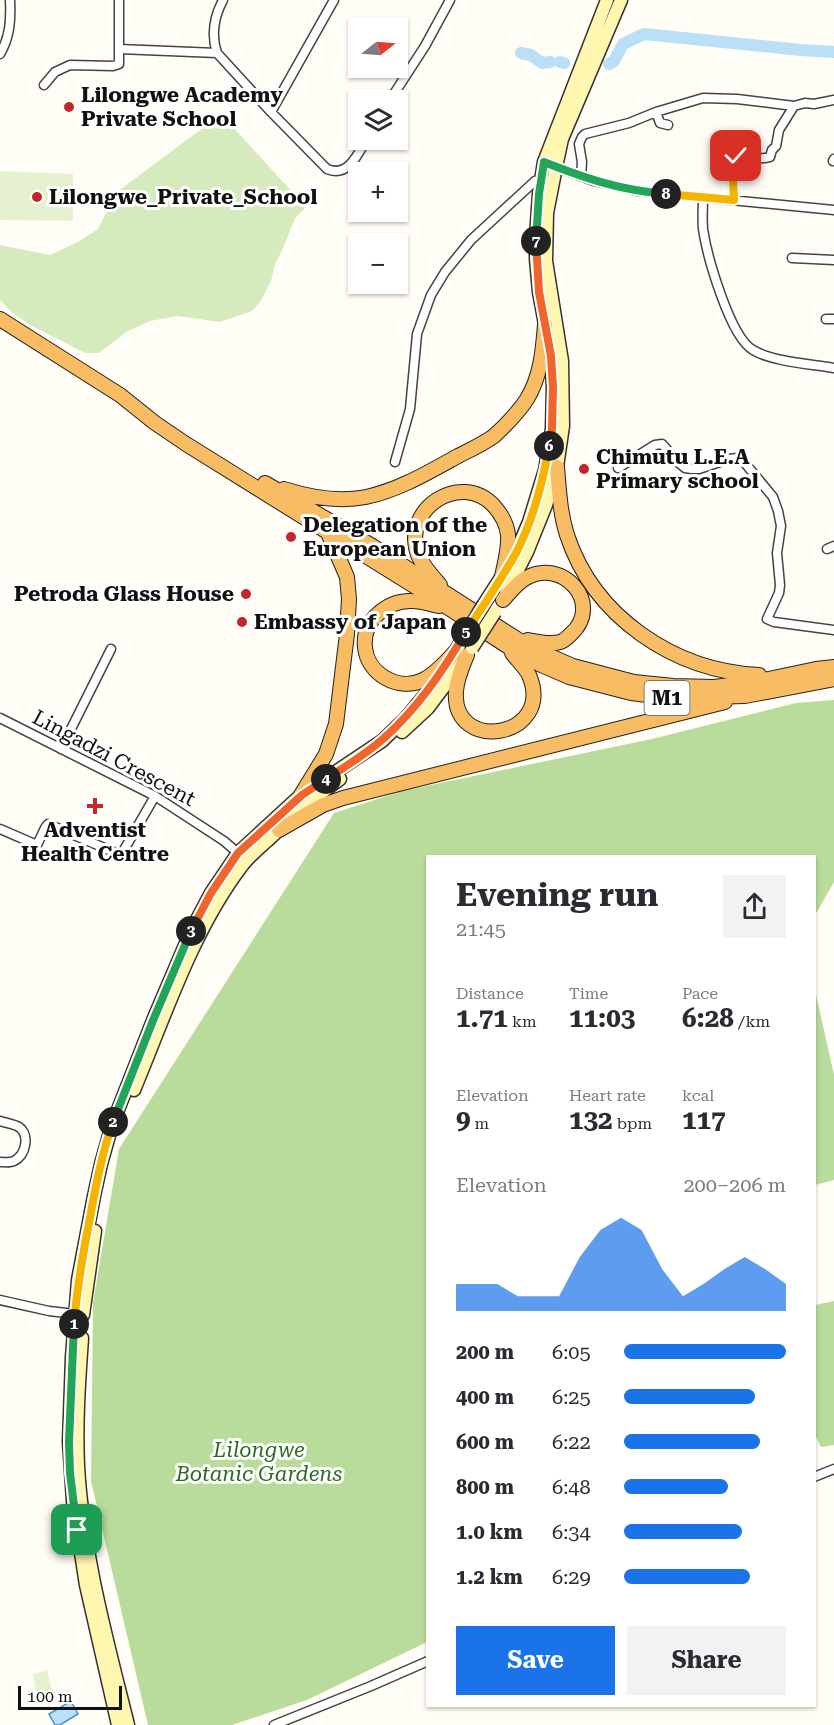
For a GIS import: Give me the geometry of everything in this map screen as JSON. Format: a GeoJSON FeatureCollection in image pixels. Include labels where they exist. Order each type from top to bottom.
{"type":"FeatureCollection","features":[{"type":"Feature","properties":{"kind":"highway","name":"M1"},"geometry":{"type":"LineString","coordinates":[[0,319],[116,393],[186,444],[328,533],[370,552]]}},
{"type":"Feature","properties":{"kind":"highway"},"geometry":{"type":"LineString","coordinates":[[265,483],[299,494],[335,498],[365,497],[394,489],[492,438],[512,420],[528,398],[537,377],[543,352],[545,324]]}},
{"type":"Feature","properties":{"kind":"highway","name":"M1"},"geometry":{"type":"LineString","coordinates":[[116,393],[136,402],[265,483],[512,643],[539,664],[569,677],[631,693],[672,699],[745,696],[834,679]]}},
{"type":"Feature","properties":{"kind":"highway"},"geometry":{"type":"LineString","coordinates":[[551,469],[567,535],[580,565],[595,590],[619,617],[646,639],[675,655],[703,665],[745,674],[783,676]]}},
{"type":"Feature","properties":{"kind":"highway"},"geometry":{"type":"LineString","coordinates":[[452,604],[419,557],[415,543],[415,531],[419,518],[436,500],[447,495],[467,492],[489,501],[498,511],[505,522],[508,534],[508,549],[502,576]]}},
{"type":"Feature","properties":{"kind":"highway"},"geometry":{"type":"LineString","coordinates":[[302,795],[326,754],[336,724],[347,634],[350,599],[347,577],[328,533]]}},
{"type":"Feature","properties":{"kind":"highway"},"geometry":{"type":"LineString","coordinates":[[463,650],[456,693],[461,715],[480,730],[493,732],[514,727],[524,719],[530,709],[532,686],[528,673],[512,643],[560,642],[580,624],[583,604],[575,586],[556,574],[536,574],[518,584],[503,600]]}},
{"type":"Feature","properties":{"kind":"highway"},"geometry":{"type":"LineString","coordinates":[[452,604],[412,600],[391,604],[384,608],[370,624],[364,645],[375,669],[382,676],[402,684],[423,680],[463,650]]}},
{"type":"Feature","properties":{"kind":"highway","name":"M1"},"geometry":{"type":"LineString","coordinates":[[512,643],[573,666],[634,682],[673,686],[714,687],[834,667]]}},
{"type":"Feature","properties":{"kind":"highway"},"geometry":{"type":"LineString","coordinates":[[279,830],[307,813],[343,798],[703,709],[745,696]]}},
{"type":"Feature","properties":{"kind":"main road"},"geometry":{"type":"LineString","coordinates":[[539,292],[536,237],[539,194],[607,0]]}},
{"type":"Feature","properties":{"kind":"main road"},"geometry":{"type":"LineString","coordinates":[[118,1725],[94,1625],[73,1502],[69,1431],[78,1280],[101,1164],[112,1125],[192,929],[211,893],[238,853],[302,795],[381,741],[405,718],[495,612],[527,552],[539,525],[562,426],[564,391],[562,362],[546,261],[550,165],[621,0]]}},
{"type":"Feature","properties":{"kind":"main road"},"geometry":{"type":"LineString","coordinates":[[128,1725],[94,1584],[78,1467],[78,1409],[83,1311],[105,1179],[117,1135],[195,944],[219,900],[242,865],[324,790],[379,753],[428,708],[463,650],[484,604],[517,550],[530,522],[551,469],[553,387],[551,356],[531,244],[535,181],[545,141],[558,108],[595,30]]}},
{"type":"Feature","properties":{"kind":"street"},"geometry":{"type":"LineString","coordinates":[[0,54],[6,44],[11,20],[10,0]]}},
{"type":"Feature","properties":{"kind":"street"},"geometry":{"type":"LineString","coordinates":[[44,85],[55,72],[70,65],[113,66],[119,64],[119,0]]}},
{"type":"Feature","properties":{"kind":"street"},"geometry":{"type":"LineString","coordinates":[[223,0],[213,30],[217,53],[271,112],[331,171],[347,168],[360,150]]}},
{"type":"Feature","properties":{"kind":"street"},"geometry":{"type":"LineString","coordinates":[[271,112],[334,0]]}},
{"type":"Feature","properties":{"kind":"street"},"geometry":{"type":"LineString","coordinates":[[396,90],[425,46],[450,0]]}},
{"type":"Feature","properties":{"kind":"street"},"geometry":{"type":"LineString","coordinates":[[120,49],[217,53]]}},
{"type":"Feature","properties":{"kind":"street"},"geometry":{"type":"LineString","coordinates":[[581,176],[582,162],[579,144],[582,136],[629,123],[656,112],[703,98],[737,99],[794,106],[834,100]]}},
{"type":"Feature","properties":{"kind":"street"},"geometry":{"type":"LineString","coordinates":[[734,200],[732,159],[736,156],[759,159],[770,157],[776,146],[779,130],[794,106]]}},
{"type":"Feature","properties":{"kind":"street"},"geometry":{"type":"LineString","coordinates":[[656,112],[660,123],[668,125]]}},
{"type":"Feature","properties":{"kind":"street"},"geometry":{"type":"LineString","coordinates":[[550,165],[594,181],[637,191],[834,210]]}},
{"type":"Feature","properties":{"kind":"street"},"geometry":{"type":"LineString","coordinates":[[395,462],[410,410],[417,334],[431,295],[445,272],[471,240],[535,181]]}},
{"type":"Feature","properties":{"kind":"street"},"geometry":{"type":"LineString","coordinates":[[703,197],[706,242],[727,309],[743,342],[762,354],[834,368]]}},
{"type":"Feature","properties":{"kind":"street"},"geometry":{"type":"LineString","coordinates":[[792,258],[834,260]]}},
{"type":"Feature","properties":{"kind":"street"},"geometry":{"type":"LineString","coordinates":[[618,468],[655,445],[662,444],[685,468],[699,469],[737,458],[744,462],[773,497],[781,526],[777,553],[779,593],[767,619],[774,622],[834,630]]}},
{"type":"Feature","properties":{"kind":"street"},"geometry":{"type":"LineString","coordinates":[[61,749],[111,649]]}},
{"type":"Feature","properties":{"kind":"street","name":"Lingadzi Crescent"},"geometry":{"type":"LineString","coordinates":[[0,718],[155,796],[224,841],[238,853]]}},
{"type":"Feature","properties":{"kind":"street"},"geometry":{"type":"LineString","coordinates":[[0,829],[37,845],[48,824],[121,855],[155,796]]}},
{"type":"Feature","properties":{"kind":"street"},"geometry":{"type":"LineString","coordinates":[[0,1121],[19,1128],[25,1136],[26,1143],[18,1159],[13,1162],[0,1162]]}},
{"type":"Feature","properties":{"kind":"street"},"geometry":{"type":"LineString","coordinates":[[0,1300],[49,1311],[75,1314]]}},
{"type":"Feature","properties":{"kind":"street"},"geometry":{"type":"LineString","coordinates":[[816,1475],[834,1469]]}},
{"type":"Feature","properties":{"kind":"street"},"geometry":{"type":"LineString","coordinates":[[274,1725],[426,1662]]}},
{"type":"Feature","properties":{"kind":"green space"},"geometry":{"type":"Polygon","coordinates":[[[220,113],[306,207],[295,218],[275,264],[271,281],[260,302],[252,311],[220,322],[178,316],[150,321],[126,332],[99,353],[85,353],[32,326],[11,312],[0,300],[0,245],[50,255],[78,242],[98,229],[117,192],[220,113]]]}},
{"type":"Feature","properties":{"kind":"green space","name":"Lilongwe_Private_School"},"geometry":{"type":"Polygon","coordinates":[[[0,171],[73,174],[73,221],[0,220],[0,171]]]}},
{"type":"Feature","properties":{"kind":"green space","name":"Lilongwe Botanic Gardens"},"geometry":{"type":"Polygon","coordinates":[[[834,700],[834,882],[816,913],[816,855],[426,855],[426,1642],[307,1700],[232,1725],[148,1725],[91,1481],[93,1303],[119,1149],[334,813],[402,791],[652,739],[796,703],[834,700]]]}},
{"type":"Feature","properties":{"kind":"green space"},"geometry":{"type":"Polygon","coordinates":[[[816,994],[834,1075],[834,1180],[816,1185],[816,994]]]}},
{"type":"Feature","properties":{"kind":"green space"},"geometry":{"type":"Polygon","coordinates":[[[834,1301],[834,1445],[821,1447],[816,1437],[816,1305],[834,1301]]]}},
{"type":"Feature","properties":{"kind":"green space"},"geometry":{"type":"Polygon","coordinates":[[[47,1670],[53,1696],[38,1699],[33,1674],[47,1670]]]}},
{"type":"Feature","properties":{"kind":"water"},"geometry":{"type":"Polygon","coordinates":[[[71,1701],[78,1714],[60,1725],[55,1725],[49,1714],[71,1701]]]}},
{"type":"Feature","properties":{"kind":"waterway"},"geometry":{"type":"LineString","coordinates":[[609,64],[614,61],[623,44],[644,34],[834,52]]}},
{"type":"Feature","properties":{"kind":"waterway"},"geometry":{"type":"LineString","coordinates":[[521,53],[531,55],[542,63],[550,62]]}},
{"type":"Feature","properties":{"kind":"waterway"},"geometry":{"type":"LineString","coordinates":[[560,62],[564,63]]}},
{"type":"Feature","properties":{"kind":"place","name":"Lilongwe Academy Private School"},"geometry":{"type":"Point","coordinates":[69,107]}},
{"type":"Feature","properties":{"kind":"place","name":"Lilongwe_Private_School"},"geometry":{"type":"Point","coordinates":[37,197]}},
{"type":"Feature","properties":{"kind":"place","name":"Chimutu L.E.A Primary school"},"geometry":{"type":"Point","coordinates":[584,469]}},
{"type":"Feature","properties":{"kind":"place","name":"Delegation of the European Union"},"geometry":{"type":"Point","coordinates":[291,537]}},
{"type":"Feature","properties":{"kind":"place","name":"Petroda Glass House"},"geometry":{"type":"Point","coordinates":[246,594]}},
{"type":"Feature","properties":{"kind":"place","name":"Embassy of Japan"},"geometry":{"type":"Point","coordinates":[242,622]}},
{"type":"Feature","properties":{"kind":"place","name":"Adventist Health Centre"},"geometry":{"type":"Point","coordinates":[95,806]}},
{"type":"Feature","properties":{"kind":"route"},"geometry":{"type":"LineString","coordinates":[[77,1530],[70,1473],[69,1421],[78,1280],[101,1164],[112,1125],[192,929],[211,893],[238,853],[302,795],[381,741],[405,718],[435,683],[502,576],[530,522],[545,470],[552,429],[551,356],[539,292],[536,260],[537,212],[544,162],[616,187],[734,200],[732,159],[736,156]]}}]}
